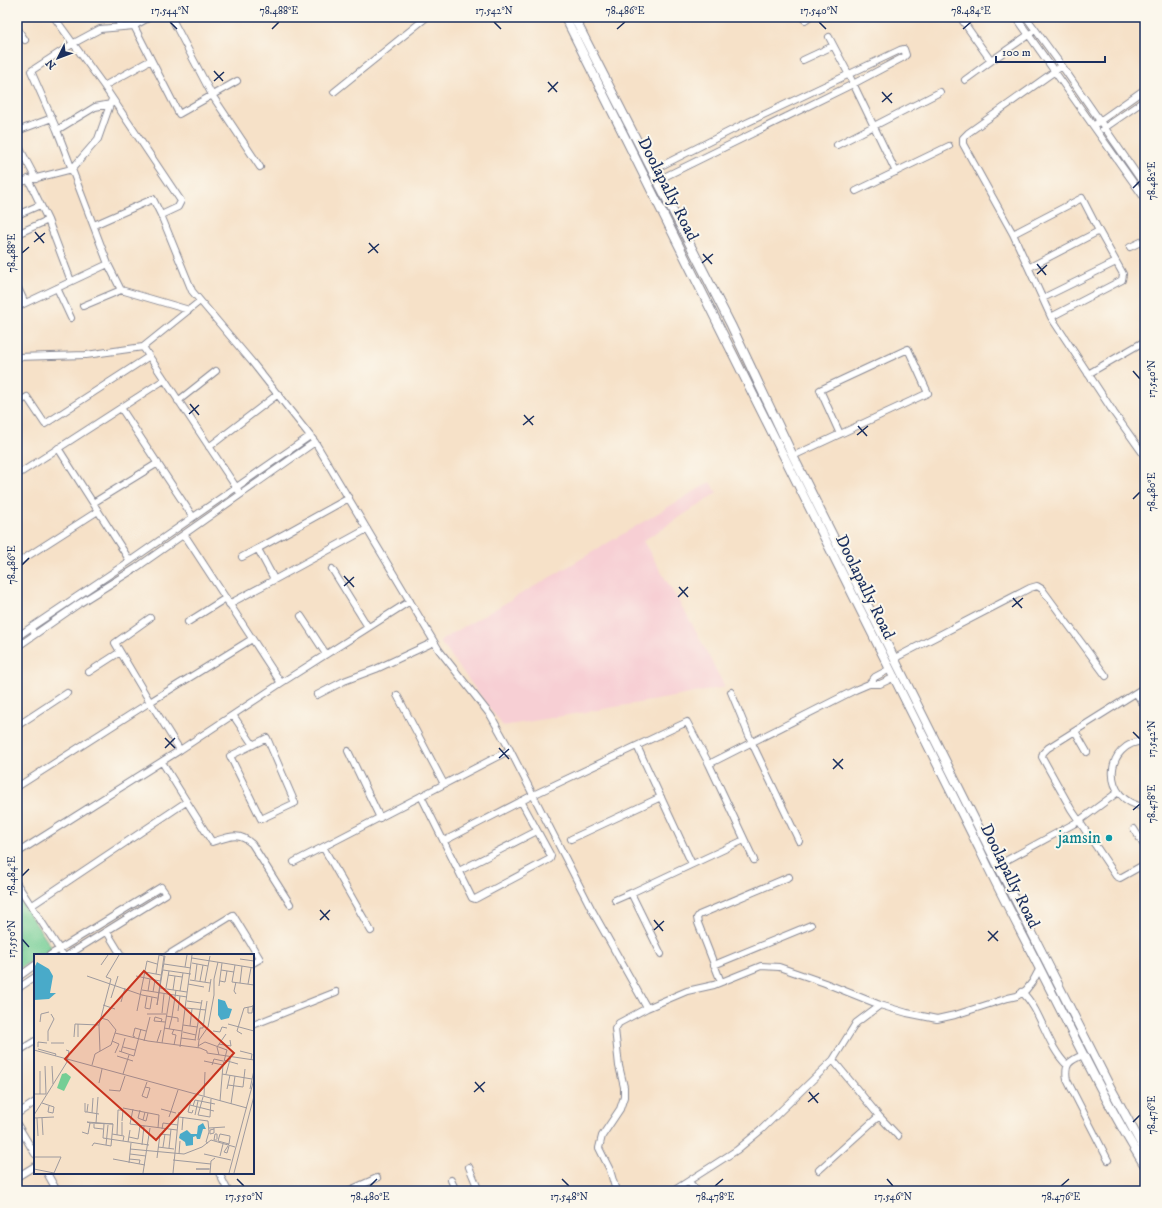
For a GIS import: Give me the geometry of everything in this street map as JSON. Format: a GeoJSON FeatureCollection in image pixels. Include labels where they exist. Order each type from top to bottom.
{"type":"FeatureCollection","features":[{"type":"Feature","properties":{"kind":"main road","name":"Doolapally Road"},"geometry":{"type":"LineString","coordinates":[[565,17],[895,677],[999,890],[1040,968],[1098,1086],[1145,1166]]}},
{"type":"Feature","properties":{"kind":"main road","name":"Doolapally Road"},"geometry":{"type":"LineString","coordinates":[[574,17],[731,325],[793,456],[998,865],[1108,1083],[1145,1151]]}},
{"type":"Feature","properties":{"kind":"main road"},"geometry":{"type":"LineString","coordinates":[[682,250],[690,245]]}},
{"type":"Feature","properties":{"kind":"main road"},"geometry":{"type":"LineString","coordinates":[[979,848],[988,844]]}},
{"type":"Feature","properties":{"kind":"main road"},"geometry":{"type":"LineString","coordinates":[[1069,1027],[1078,1023]]}},
{"type":"Feature","properties":{"kind":"street"},"geometry":{"type":"LineString","coordinates":[[54,17],[104,86],[112,101],[181,201],[178,208],[161,215]]}},
{"type":"Feature","properties":{"kind":"street"},"geometry":{"type":"LineString","coordinates":[[116,17],[121,28]]}},
{"type":"Feature","properties":{"kind":"street"},"geometry":{"type":"LineString","coordinates":[[121,290],[108,264],[57,130],[31,71],[74,43],[100,30],[134,26],[150,17]]}},
{"type":"Feature","properties":{"kind":"street"},"geometry":{"type":"LineString","coordinates":[[170,17],[212,95],[260,167]]}},
{"type":"Feature","properties":{"kind":"street"},"geometry":{"type":"LineString","coordinates":[[334,92],[427,17]]}},
{"type":"Feature","properties":{"kind":"street"},"geometry":{"type":"LineString","coordinates":[[802,17],[805,20],[809,17]]}},
{"type":"Feature","properties":{"kind":"street"},"geometry":{"type":"LineString","coordinates":[[960,17],[991,61]]}},
{"type":"Feature","properties":{"kind":"street"},"geometry":{"type":"LineString","coordinates":[[1016,17],[1145,199]]}},
{"type":"Feature","properties":{"kind":"street"},"geometry":{"type":"LineString","coordinates":[[1026,17],[1062,66],[1145,186]]}},
{"type":"Feature","properties":{"kind":"street"},"geometry":{"type":"LineString","coordinates":[[134,26],[179,114],[237,81]]}},
{"type":"Feature","properties":{"kind":"street"},"geometry":{"type":"LineString","coordinates":[[17,28],[25,40]]}},
{"type":"Feature","properties":{"kind":"street"},"geometry":{"type":"LineString","coordinates":[[964,80],[1035,30]]}},
{"type":"Feature","properties":{"kind":"street"},"geometry":{"type":"LineString","coordinates":[[828,37],[849,75],[896,172]]}},
{"type":"Feature","properties":{"kind":"street"},"geometry":{"type":"LineString","coordinates":[[803,60],[833,46]]}},
{"type":"Feature","properties":{"kind":"street"},"geometry":{"type":"LineString","coordinates":[[653,170],[720,136],[904,49],[906,55],[904,57],[806,108],[658,180]]}},
{"type":"Feature","properties":{"kind":"street"},"geometry":{"type":"LineString","coordinates":[[104,86],[151,60]]}},
{"type":"Feature","properties":{"kind":"street"},"geometry":{"type":"LineString","coordinates":[[1062,66],[968,133],[963,140],[963,144],[1030,267],[1052,317],[1088,374],[1144,455]]}},
{"type":"Feature","properties":{"kind":"street"},"geometry":{"type":"LineString","coordinates":[[1093,126],[1145,89]]}},
{"type":"Feature","properties":{"kind":"street"},"geometry":{"type":"LineString","coordinates":[[837,145],[940,92]]}},
{"type":"Feature","properties":{"kind":"street"},"geometry":{"type":"LineString","coordinates":[[801,98],[806,108]]}},
{"type":"Feature","properties":{"kind":"street"},"geometry":{"type":"LineString","coordinates":[[1098,132],[1145,100]]}},
{"type":"Feature","properties":{"kind":"street"},"geometry":{"type":"LineString","coordinates":[[57,130],[95,107],[112,101]]}},
{"type":"Feature","properties":{"kind":"street"},"geometry":{"type":"LineString","coordinates":[[17,182],[28,179],[36,179],[72,169],[98,139],[112,101]]}},
{"type":"Feature","properties":{"kind":"street"},"geometry":{"type":"LineString","coordinates":[[17,132],[52,118]]}},
{"type":"Feature","properties":{"kind":"street"},"geometry":{"type":"LineString","coordinates":[[720,136],[726,147]]}},
{"type":"Feature","properties":{"kind":"street"},"geometry":{"type":"LineString","coordinates":[[17,142],[36,179]]}},
{"type":"Feature","properties":{"kind":"street"},"geometry":{"type":"LineString","coordinates":[[856,191],[949,146]]}},
{"type":"Feature","properties":{"kind":"street"},"geometry":{"type":"LineString","coordinates":[[1133,180],[1145,172]]}},
{"type":"Feature","properties":{"kind":"street"},"geometry":{"type":"LineString","coordinates":[[28,179],[48,220],[72,281]]}},
{"type":"Feature","properties":{"kind":"street"},"geometry":{"type":"LineString","coordinates":[[1013,234],[1082,198],[1123,274],[1122,280],[1119,283],[1052,317]]}},
{"type":"Feature","properties":{"kind":"street"},"geometry":{"type":"LineString","coordinates":[[94,225],[153,199],[192,291],[252,362],[316,442],[439,650],[491,716],[592,910],[647,1008]]}},
{"type":"Feature","properties":{"kind":"street"},"geometry":{"type":"LineString","coordinates":[[17,215],[40,205]]}},
{"type":"Feature","properties":{"kind":"street"},"geometry":{"type":"LineString","coordinates":[[17,234],[48,220]]}},
{"type":"Feature","properties":{"kind":"street"},"geometry":{"type":"LineString","coordinates":[[1030,267],[1100,231]]}},
{"type":"Feature","properties":{"kind":"street"},"geometry":{"type":"LineString","coordinates":[[1130,247],[1145,240]]}},
{"type":"Feature","properties":{"kind":"street"},"geometry":{"type":"LineString","coordinates":[[1043,298],[1116,262]]}},
{"type":"Feature","properties":{"kind":"street"},"geometry":{"type":"LineString","coordinates":[[17,307],[108,264]]}},
{"type":"Feature","properties":{"kind":"street"},"geometry":{"type":"LineString","coordinates":[[17,286],[26,303]]}},
{"type":"Feature","properties":{"kind":"street"},"geometry":{"type":"LineString","coordinates":[[57,288],[71,318]]}},
{"type":"Feature","properties":{"kind":"street"},"geometry":{"type":"LineString","coordinates":[[83,306],[121,290],[189,310]]}},
{"type":"Feature","properties":{"kind":"street"},"geometry":{"type":"LineString","coordinates":[[17,357],[86,355],[143,348],[200,301]]}},
{"type":"Feature","properties":{"kind":"street"},"geometry":{"type":"LineString","coordinates":[[1088,374],[1145,341]]}},
{"type":"Feature","properties":{"kind":"street"},"geometry":{"type":"LineString","coordinates":[[143,348],[148,358],[178,400],[241,495]]}},
{"type":"Feature","properties":{"kind":"street"},"geometry":{"type":"LineString","coordinates":[[793,456],[928,393],[908,349],[820,390],[840,434]]}},
{"type":"Feature","properties":{"kind":"street"},"geometry":{"type":"LineString","coordinates":[[17,403],[27,397],[45,424],[148,358]]}},
{"type":"Feature","properties":{"kind":"street"},"geometry":{"type":"LineString","coordinates":[[178,400],[216,371]]}},
{"type":"Feature","properties":{"kind":"street"},"geometry":{"type":"LineString","coordinates":[[17,475],[164,380]]}},
{"type":"Feature","properties":{"kind":"street"},"geometry":{"type":"LineString","coordinates":[[209,447],[278,394]]}},
{"type":"Feature","properties":{"kind":"street"},"geometry":{"type":"LineString","coordinates":[[121,408],[193,517]]}},
{"type":"Feature","properties":{"kind":"street"},"geometry":{"type":"LineString","coordinates":[[17,647],[35,635],[78,600],[130,562],[310,436]]}},
{"type":"Feature","properties":{"kind":"street"},"geometry":{"type":"LineString","coordinates":[[17,637],[78,600],[136,568],[316,442]]}},
{"type":"Feature","properties":{"kind":"street"},"geometry":{"type":"LineString","coordinates":[[58,448],[130,562]]}},
{"type":"Feature","properties":{"kind":"street"},"geometry":{"type":"LineString","coordinates":[[93,503],[158,463]]}},
{"type":"Feature","properties":{"kind":"street"},"geometry":{"type":"LineString","coordinates":[[242,558],[349,498]]}},
{"type":"Feature","properties":{"kind":"street"},"geometry":{"type":"LineString","coordinates":[[17,563],[98,511]]}},
{"type":"Feature","properties":{"kind":"street"},"geometry":{"type":"LineString","coordinates":[[230,604],[367,529]]}},
{"type":"Feature","properties":{"kind":"street"},"geometry":{"type":"LineString","coordinates":[[184,534],[281,683]]}},
{"type":"Feature","properties":{"kind":"street"},"geometry":{"type":"LineString","coordinates":[[259,548],[259,551],[273,577],[272,581]]}},
{"type":"Feature","properties":{"kind":"street"},"geometry":{"type":"LineString","coordinates":[[332,569],[368,628]]}},
{"type":"Feature","properties":{"kind":"street"},"geometry":{"type":"LineString","coordinates":[[895,658],[1030,588],[1037,586],[1042,589],[1106,676]]}},
{"type":"Feature","properties":{"kind":"street"},"geometry":{"type":"LineString","coordinates":[[188,622],[226,598]]}},
{"type":"Feature","properties":{"kind":"street"},"geometry":{"type":"LineString","coordinates":[[17,853],[162,762],[281,683],[410,601]]}},
{"type":"Feature","properties":{"kind":"street"},"geometry":{"type":"LineString","coordinates":[[301,616],[326,654]]}},
{"type":"Feature","properties":{"kind":"street"},"geometry":{"type":"LineString","coordinates":[[150,618],[115,643],[180,750]]}},
{"type":"Feature","properties":{"kind":"street"},"geometry":{"type":"LineString","coordinates":[[30,628],[35,635]]}},
{"type":"Feature","properties":{"kind":"street"},"geometry":{"type":"LineString","coordinates":[[17,787],[252,639]]}},
{"type":"Feature","properties":{"kind":"street"},"geometry":{"type":"LineString","coordinates":[[317,694],[434,642]]}},
{"type":"Feature","properties":{"kind":"street"},"geometry":{"type":"LineString","coordinates":[[88,672],[120,652]]}},
{"type":"Feature","properties":{"kind":"street"},"geometry":{"type":"LineString","coordinates":[[709,764],[869,684],[875,677],[890,669]]}},
{"type":"Feature","properties":{"kind":"street"},"geometry":{"type":"LineString","coordinates":[[869,684],[880,684],[895,677]]}},
{"type":"Feature","properties":{"kind":"street"},"geometry":{"type":"LineString","coordinates":[[1145,687],[1048,748],[1043,753],[1042,757],[1078,820],[1116,876],[1120,878],[1145,864]]}},
{"type":"Feature","properties":{"kind":"street"},"geometry":{"type":"LineString","coordinates":[[731,692],[752,743],[799,841]]}},
{"type":"Feature","properties":{"kind":"street"},"geometry":{"type":"LineString","coordinates":[[17,726],[67,693]]}},
{"type":"Feature","properties":{"kind":"street"},"geometry":{"type":"LineString","coordinates":[[1136,693],[1145,707]]}},
{"type":"Feature","properties":{"kind":"street"},"geometry":{"type":"LineString","coordinates":[[397,695],[444,784]]}},
{"type":"Feature","properties":{"kind":"street"},"geometry":{"type":"LineString","coordinates":[[233,715],[253,745]]}},
{"type":"Feature","properties":{"kind":"street"},"geometry":{"type":"LineString","coordinates":[[444,841],[533,795],[687,722],[709,764],[754,860]]}},
{"type":"Feature","properties":{"kind":"street"},"geometry":{"type":"LineString","coordinates":[[1075,731],[1087,752]]}},
{"type":"Feature","properties":{"kind":"street"},"geometry":{"type":"LineString","coordinates":[[267,738],[295,803],[260,819],[230,756],[253,745],[267,738]]}},
{"type":"Feature","properties":{"kind":"street"},"geometry":{"type":"LineString","coordinates":[[1145,741],[1139,741],[1129,745],[1121,752],[1115,761],[1113,772],[1114,782],[1118,792],[1126,800],[1136,806],[1145,807]]}},
{"type":"Feature","properties":{"kind":"street"},"geometry":{"type":"LineString","coordinates":[[638,746],[692,864]]}},
{"type":"Feature","properties":{"kind":"street"},"geometry":{"type":"LineString","coordinates":[[294,862],[510,750]]}},
{"type":"Feature","properties":{"kind":"street"},"geometry":{"type":"LineString","coordinates":[[348,751],[380,818]]}},
{"type":"Feature","properties":{"kind":"street"},"geometry":{"type":"LineString","coordinates":[[162,762],[212,842],[231,836],[239,836],[248,840],[290,904]]}},
{"type":"Feature","properties":{"kind":"street"},"geometry":{"type":"LineString","coordinates":[[998,865],[1078,820],[1118,792]]}},
{"type":"Feature","properties":{"kind":"street"},"geometry":{"type":"LineString","coordinates":[[421,796],[472,898],[475,899],[550,859],[551,856],[521,801]]}},
{"type":"Feature","properties":{"kind":"street"},"geometry":{"type":"LineString","coordinates":[[571,839],[661,798]]}},
{"type":"Feature","properties":{"kind":"street"},"geometry":{"type":"LineString","coordinates":[[31,906],[186,802]]}},
{"type":"Feature","properties":{"kind":"street"},"geometry":{"type":"LineString","coordinates":[[1134,829],[1145,847]]}},
{"type":"Feature","properties":{"kind":"street"},"geometry":{"type":"LineString","coordinates":[[459,871],[537,831]]}},
{"type":"Feature","properties":{"kind":"street"},"geometry":{"type":"LineString","coordinates":[[615,900],[744,840]]}},
{"type":"Feature","properties":{"kind":"street"},"geometry":{"type":"LineString","coordinates":[[323,847],[371,931]]}},
{"type":"Feature","properties":{"kind":"street"},"geometry":{"type":"LineString","coordinates":[[721,982],[697,918],[699,915],[789,877]]}},
{"type":"Feature","properties":{"kind":"street"},"geometry":{"type":"LineString","coordinates":[[17,884],[62,954]]}},
{"type":"Feature","properties":{"kind":"street"},"geometry":{"type":"LineString","coordinates":[[52,954],[161,887],[166,894],[70,954]]}},
{"type":"Feature","properties":{"kind":"street"},"geometry":{"type":"LineString","coordinates":[[631,893],[661,954]]}},
{"type":"Feature","properties":{"kind":"street"},"geometry":{"type":"LineString","coordinates":[[170,954],[233,915],[260,958],[254,961]]}},
{"type":"Feature","properties":{"kind":"street"},"geometry":{"type":"LineString","coordinates":[[714,965],[811,924]]}},
{"type":"Feature","properties":{"kind":"street"},"geometry":{"type":"LineString","coordinates":[[107,932],[120,954]]}},
{"type":"Feature","properties":{"kind":"street"},"geometry":{"type":"LineString","coordinates":[[17,978],[34,966]]}},
{"type":"Feature","properties":{"kind":"street"},"geometry":{"type":"LineString","coordinates":[[616,1191],[610,1170],[599,1148],[602,1136],[620,1109],[624,1096],[624,1086],[619,1066],[615,1029],[619,1023],[647,1008],[687,991],[721,982],[761,966],[779,967],[825,983],[880,1005],[907,1013],[937,1019],[1017,996],[1026,990],[1040,968]]}},
{"type":"Feature","properties":{"kind":"street"},"geometry":{"type":"LineString","coordinates":[[17,989],[34,978]]}},
{"type":"Feature","properties":{"kind":"street"},"geometry":{"type":"LineString","coordinates":[[254,1025],[336,992]]}},
{"type":"Feature","properties":{"kind":"street"},"geometry":{"type":"LineString","coordinates":[[1022,992],[1031,1003],[1052,1043],[1067,1065]]}},
{"type":"Feature","properties":{"kind":"street"},"geometry":{"type":"LineString","coordinates":[[673,1191],[737,1150],[761,1130],[833,1060],[856,1023],[880,1005]]}},
{"type":"Feature","properties":{"kind":"street"},"geometry":{"type":"LineString","coordinates":[[17,1052],[34,1041]]}},
{"type":"Feature","properties":{"kind":"street"},"geometry":{"type":"LineString","coordinates":[[1083,1055],[1072,1060],[1067,1065],[1065,1072],[1067,1080],[1108,1160]]}},
{"type":"Feature","properties":{"kind":"street"},"geometry":{"type":"LineString","coordinates":[[833,1060],[879,1116],[898,1136]]}},
{"type":"Feature","properties":{"kind":"street"},"geometry":{"type":"LineString","coordinates":[[17,1114],[34,1103]]}},
{"type":"Feature","properties":{"kind":"street"},"geometry":{"type":"LineString","coordinates":[[819,1170],[879,1116]]}},
{"type":"Feature","properties":{"kind":"street"},"geometry":{"type":"LineString","coordinates":[[17,1124],[34,1152]]}},
{"type":"Feature","properties":{"kind":"street"},"geometry":{"type":"LineString","coordinates":[[17,1177],[34,1167]]}},
{"type":"Feature","properties":{"kind":"street"},"geometry":{"type":"LineString","coordinates":[[469,1167],[479,1191]]}},
{"type":"Feature","properties":{"kind":"street"},"geometry":{"type":"LineString","coordinates":[[48,1174],[57,1191]]}},
{"type":"Feature","properties":{"kind":"street"},"geometry":{"type":"LineString","coordinates":[[220,1174],[228,1191]]}},
{"type":"Feature","properties":{"kind":"street"},"geometry":{"type":"LineString","coordinates":[[348,1191],[377,1178]]}},
{"type":"Feature","properties":{"kind":"street"},"geometry":{"type":"LineString","coordinates":[[451,1180],[456,1191]]}},
{"type":"Feature","properties":{"kind":"street"},"geometry":{"type":"LineString","coordinates":[[689,1182],[696,1191]]}},
{"type":"Feature","properties":{"kind":"shaded area"},"geometry":{"type":"Polygon","coordinates":[[[710,482],[717,493],[643,541],[692,624],[725,687],[503,726],[439,641],[554,575],[710,482]]]}},
{"type":"Feature","properties":{"kind":"green space"},"geometry":{"type":"Polygon","coordinates":[[[17,896],[52,948],[43,954],[34,954],[34,960],[17,970],[17,896]]]}},
{"type":"Feature","properties":{"kind":"place","name":"jamsin"},"geometry":{"type":"Point","coordinates":[1109,838]}}]}
